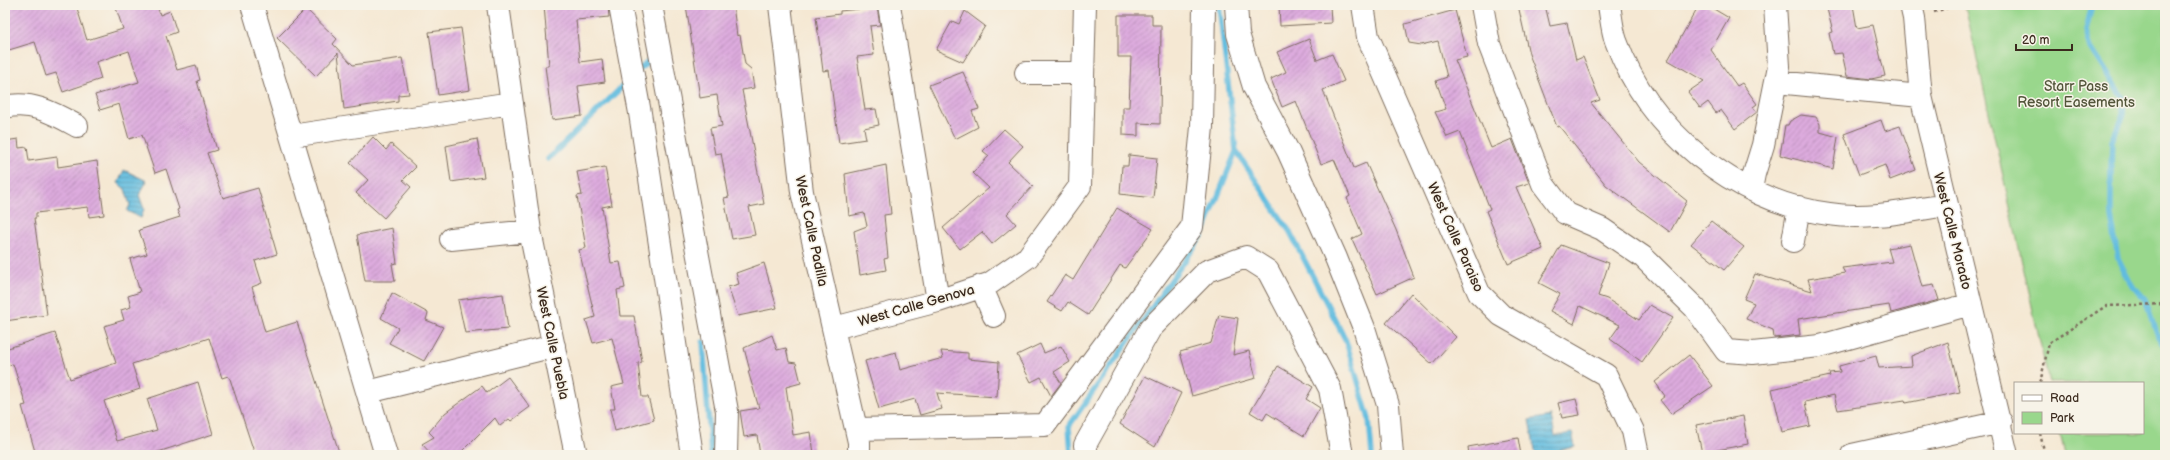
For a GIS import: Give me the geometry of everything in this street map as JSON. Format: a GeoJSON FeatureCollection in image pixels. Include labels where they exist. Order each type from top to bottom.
{"type":"FeatureCollection","features":[{"type":"Feature","properties":{"kind":"street"},"geometry":{"type":"LineString","coordinates":[[252,5],[386,455]]}},
{"type":"Feature","properties":{"kind":"street","name":"West Calle Puebla"},"geometry":{"type":"LineString","coordinates":[[498,5],[530,231],[576,455]]}},
{"type":"Feature","properties":{"kind":"street"},"geometry":{"type":"LineString","coordinates":[[620,5],[640,113],[692,455]]}},
{"type":"Feature","properties":{"kind":"street"},"geometry":{"type":"LineString","coordinates":[[651,5],[727,411],[726,455]]}},
{"type":"Feature","properties":{"kind":"street","name":"West Calle Padilla"},"geometry":{"type":"LineString","coordinates":[[780,5],[802,192],[860,442],[859,455]]}},
{"type":"Feature","properties":{"kind":"street"},"geometry":{"type":"LineString","coordinates":[[889,5],[938,302]]}},
{"type":"Feature","properties":{"kind":"street","name":"West Calle Genova"},"geometry":{"type":"LineString","coordinates":[[834,328],[938,302],[989,284],[1028,257],[1080,186],[1085,5]]}},
{"type":"Feature","properties":{"kind":"street"},"geometry":{"type":"LineString","coordinates":[[856,429],[1045,425],[1192,227],[1202,127],[1204,5]]}},
{"type":"Feature","properties":{"kind":"street"},"geometry":{"type":"LineString","coordinates":[[1236,5],[1238,34],[1254,87],[1288,151],[1336,258],[1364,328],[1388,405],[1392,455]]}},
{"type":"Feature","properties":{"kind":"street","name":"West Calle Paraiso"},"geometry":{"type":"LineString","coordinates":[[1363,5],[1368,37],[1479,293],[1500,315],[1606,376],[1633,431],[1638,455]]}},
{"type":"Feature","properties":{"kind":"street"},"geometry":{"type":"LineString","coordinates":[[1482,5],[1489,44],[1543,184],[1565,213],[1602,229],[1643,257],[1695,308],[1726,351],[1753,353],[1820,346],[1971,304]]}},
{"type":"Feature","properties":{"kind":"street"},"geometry":{"type":"LineString","coordinates":[[1609,5],[1615,40],[1640,92],[1678,138],[1722,175],[1777,202],[1829,214],[1877,216],[1946,205]]}},
{"type":"Feature","properties":{"kind":"street"},"geometry":{"type":"LineString","coordinates":[[1751,189],[1763,145],[1779,66],[1775,5]]}},
{"type":"Feature","properties":{"kind":"street","name":"West Calle Morado"},"geometry":{"type":"LineString","coordinates":[[1913,12],[1921,96],[1946,205],[2001,422],[2007,455]]}},
{"type":"Feature","properties":{"kind":"street"},"geometry":{"type":"LineString","coordinates":[[1026,73],[1083,73]]}},
{"type":"Feature","properties":{"kind":"street"},"geometry":{"type":"LineString","coordinates":[[1776,82],[1921,96]]}},
{"type":"Feature","properties":{"kind":"street"},"geometry":{"type":"LineString","coordinates":[[291,136],[512,103]]}},
{"type":"Feature","properties":{"kind":"street"},"geometry":{"type":"LineString","coordinates":[[5,107],[17,104],[50,111],[77,126]]}},
{"type":"Feature","properties":{"kind":"street"},"geometry":{"type":"LineString","coordinates":[[1793,241],[1799,207]]}},
{"type":"Feature","properties":{"kind":"street"},"geometry":{"type":"LineString","coordinates":[[451,239],[530,231]]}},
{"type":"Feature","properties":{"kind":"street"},"geometry":{"type":"LineString","coordinates":[[1087,455],[1085,446],[1150,329],[1207,271],[1246,257],[1268,271],[1330,389],[1342,455]]}},
{"type":"Feature","properties":{"kind":"street"},"geometry":{"type":"LineString","coordinates":[[981,286],[994,316]]}},
{"type":"Feature","properties":{"kind":"street"},"geometry":{"type":"LineString","coordinates":[[368,392],[554,346]]}},
{"type":"Feature","properties":{"kind":"street"},"geometry":{"type":"LineString","coordinates":[[1852,455],[2001,422]]}},
{"type":"Feature","properties":{"kind":"path"},"geometry":{"type":"LineString","coordinates":[[1913,12],[1957,5]]}},
{"type":"Feature","properties":{"kind":"path"},"geometry":{"type":"LineString","coordinates":[[2040,382],[2049,343],[2106,306],[2165,304]]}},
{"type":"Feature","properties":{"kind":"path"},"geometry":{"type":"LineString","coordinates":[[2040,434],[2045,455]]}},
{"type":"Feature","properties":{"kind":"green space","name":"Starr Pass Resort Easements"},"geometry":{"type":"Polygon","coordinates":[[[1965,5],[2165,5],[2165,455],[2065,455],[2060,434],[2144,434],[2144,382],[2049,382],[1965,5]]]}},
{"type":"Feature","properties":{"kind":"water"},"geometry":{"type":"Polygon","coordinates":[[[124,170],[147,181],[139,195],[144,209],[141,218],[127,211],[130,205],[125,189],[118,183],[124,170]]]}},
{"type":"Feature","properties":{"kind":"water"},"geometry":{"type":"Polygon","coordinates":[[[1551,416],[1555,436],[1572,433],[1575,447],[1556,451],[1556,455],[1536,455],[1529,420],[1551,416]]]}},
{"type":"Feature","properties":{"kind":"building"},"geometry":{"type":"Polygon","coordinates":[[[5,5],[76,5],[87,40],[123,29],[115,5],[157,5],[160,15],[170,11],[177,32],[166,36],[177,70],[196,65],[200,80],[197,81],[217,150],[207,153],[223,198],[258,188],[277,254],[255,261],[262,283],[252,287],[265,332],[297,322],[340,455],[255,455],[230,379],[228,376],[222,378],[209,338],[132,364],[140,389],[104,401],[117,441],[157,430],[147,399],[198,382],[213,434],[149,455],[36,455],[22,406],[26,405],[13,364],[8,365],[5,349],[55,333],[70,379],[116,363],[104,326],[124,320],[121,310],[131,307],[128,296],[140,292],[130,259],[147,254],[139,230],[180,217],[177,210],[179,209],[166,169],[155,173],[142,135],[129,139],[119,104],[100,110],[95,95],[139,82],[129,51],[96,62],[101,79],[63,92],[56,73],[46,76],[35,42],[9,50],[5,38],[5,5]]]}},
{"type":"Feature","properties":{"kind":"building"},"geometry":{"type":"Polygon","coordinates":[[[544,5],[608,5],[609,17],[576,20],[580,62],[602,59],[605,82],[578,86],[582,116],[552,120],[545,66],[549,66],[544,5]]]}},
{"type":"Feature","properties":{"kind":"building"},"geometry":{"type":"Polygon","coordinates":[[[686,5],[733,5],[737,36],[740,35],[745,64],[751,69],[754,88],[742,90],[764,204],[749,207],[755,235],[732,239],[724,198],[729,197],[721,153],[715,154],[710,128],[722,126],[717,95],[700,98],[686,5]]]}},
{"type":"Feature","properties":{"kind":"building"},"geometry":{"type":"Polygon","coordinates":[[[1279,5],[1330,5],[1331,23],[1280,26],[1279,5]]]}},
{"type":"Feature","properties":{"kind":"building"},"geometry":{"type":"Polygon","coordinates":[[[1518,5],[1545,5],[1550,26],[1567,23],[1576,60],[1583,57],[1600,100],[1591,103],[1639,162],[1687,201],[1670,232],[1606,185],[1559,126],[1557,127],[1529,54],[1518,5]]]}},
{"type":"Feature","properties":{"kind":"building"},"geometry":{"type":"Polygon","coordinates":[[[1699,5],[1707,5],[1729,18],[1711,50],[1737,86],[1742,83],[1757,104],[1753,107],[1757,112],[1735,129],[1721,110],[1716,113],[1708,102],[1700,108],[1688,92],[1704,81],[1668,60],[1699,5]]]}},
{"type":"Feature","properties":{"kind":"building"},"geometry":{"type":"Polygon","coordinates":[[[1826,5],[1853,5],[1857,28],[1873,25],[1885,76],[1871,79],[1847,76],[1842,53],[1833,54],[1829,33],[1833,32],[1826,5]]]}},
{"type":"Feature","properties":{"kind":"building"},"geometry":{"type":"Polygon","coordinates":[[[877,7],[880,25],[870,26],[874,55],[857,57],[865,110],[876,109],[879,125],[864,128],[866,139],[839,143],[829,70],[823,71],[816,17],[840,14],[840,11],[877,7]]]}},
{"type":"Feature","properties":{"kind":"building"},"geometry":{"type":"Polygon","coordinates":[[[306,9],[337,39],[333,44],[353,65],[402,58],[409,94],[398,95],[398,101],[344,109],[338,53],[316,76],[277,38],[306,9]]]}},
{"type":"Feature","properties":{"kind":"building"},"geometry":{"type":"Polygon","coordinates":[[[1455,10],[1467,57],[1455,60],[1491,148],[1512,139],[1529,183],[1516,187],[1543,249],[1508,264],[1486,211],[1490,209],[1460,132],[1447,137],[1435,112],[1446,109],[1436,81],[1447,77],[1438,41],[1421,45],[1409,43],[1405,24],[1455,10]]]}},
{"type":"Feature","properties":{"kind":"building"},"geometry":{"type":"Polygon","coordinates":[[[965,11],[985,26],[963,62],[936,50],[952,21],[959,24],[965,11]]]}},
{"type":"Feature","properties":{"kind":"building"},"geometry":{"type":"Polygon","coordinates":[[[1118,15],[1152,15],[1152,25],[1161,25],[1160,124],[1138,123],[1138,136],[1123,135],[1123,107],[1129,107],[1131,57],[1118,57],[1118,15]]]}},
{"type":"Feature","properties":{"kind":"building"},"geometry":{"type":"Polygon","coordinates":[[[461,28],[470,90],[438,95],[429,32],[461,28]]]}},
{"type":"Feature","properties":{"kind":"building"},"geometry":{"type":"Polygon","coordinates":[[[1309,39],[1317,60],[1332,54],[1344,81],[1323,90],[1354,168],[1366,163],[1396,230],[1414,277],[1377,294],[1352,239],[1362,234],[1347,198],[1350,196],[1334,159],[1321,164],[1296,101],[1282,107],[1271,79],[1286,72],[1277,52],[1309,39]]]}},
{"type":"Feature","properties":{"kind":"building"},"geometry":{"type":"Polygon","coordinates":[[[963,72],[979,109],[972,111],[978,127],[955,139],[929,85],[963,72]]]}},
{"type":"Feature","properties":{"kind":"building"},"geometry":{"type":"Polygon","coordinates":[[[1801,115],[1816,117],[1820,124],[1820,132],[1838,137],[1833,169],[1780,155],[1785,125],[1788,125],[1790,121],[1801,115]]]}},
{"type":"Feature","properties":{"kind":"building"},"geometry":{"type":"Polygon","coordinates":[[[1881,120],[1885,131],[1900,126],[1916,170],[1890,180],[1885,165],[1859,175],[1844,134],[1881,120]]]}},
{"type":"Feature","properties":{"kind":"building"},"geometry":{"type":"Polygon","coordinates":[[[1004,129],[1023,146],[1008,162],[1033,186],[1007,214],[1016,224],[992,244],[982,232],[960,249],[943,228],[989,188],[973,173],[989,156],[983,151],[1004,129]]]}},
{"type":"Feature","properties":{"kind":"building"},"geometry":{"type":"Polygon","coordinates":[[[373,137],[386,150],[391,144],[416,167],[403,180],[411,187],[384,218],[356,193],[368,180],[350,163],[373,137]]]}},
{"type":"Feature","properties":{"kind":"building"},"geometry":{"type":"Polygon","coordinates":[[[18,139],[19,148],[27,147],[29,161],[57,157],[58,167],[97,161],[104,215],[89,217],[88,207],[36,213],[36,218],[34,218],[47,315],[5,321],[5,141],[18,139]]]}},
{"type":"Feature","properties":{"kind":"building"},"geometry":{"type":"Polygon","coordinates":[[[477,139],[484,177],[451,182],[446,146],[477,139]]]}},
{"type":"Feature","properties":{"kind":"building"},"geometry":{"type":"Polygon","coordinates":[[[1129,155],[1157,158],[1153,198],[1120,194],[1122,166],[1128,166],[1129,155]]]}},
{"type":"Feature","properties":{"kind":"building"},"geometry":{"type":"Polygon","coordinates":[[[886,165],[891,214],[884,215],[888,258],[884,259],[886,270],[860,275],[854,231],[867,226],[864,213],[849,216],[845,174],[886,165]]]}},
{"type":"Feature","properties":{"kind":"building"},"geometry":{"type":"Polygon","coordinates":[[[605,167],[612,205],[602,207],[611,263],[620,262],[625,288],[617,290],[620,316],[634,316],[642,362],[638,363],[642,397],[648,397],[654,420],[615,431],[610,409],[615,409],[611,387],[624,384],[612,338],[593,343],[586,320],[595,317],[579,250],[586,248],[577,196],[582,195],[577,172],[605,167]]]}},
{"type":"Feature","properties":{"kind":"building"},"geometry":{"type":"Polygon","coordinates":[[[1117,208],[1153,229],[1125,268],[1120,265],[1088,315],[1068,302],[1062,311],[1047,302],[1065,275],[1073,280],[1117,208]]]}},
{"type":"Feature","properties":{"kind":"building"},"geometry":{"type":"Polygon","coordinates":[[[1711,221],[1744,247],[1724,270],[1691,244],[1711,221]]]}},
{"type":"Feature","properties":{"kind":"building"},"geometry":{"type":"Polygon","coordinates":[[[392,228],[397,263],[392,264],[395,281],[365,281],[357,235],[392,228]]]}},
{"type":"Feature","properties":{"kind":"building"},"geometry":{"type":"Polygon","coordinates":[[[1910,244],[1922,287],[1934,285],[1939,300],[1891,313],[1889,305],[1798,319],[1800,335],[1774,338],[1773,330],[1746,319],[1754,303],[1744,299],[1755,274],[1812,291],[1808,279],[1845,273],[1842,268],[1892,262],[1888,248],[1910,244]]]}},
{"type":"Feature","properties":{"kind":"building"},"geometry":{"type":"Polygon","coordinates":[[[1561,245],[1609,263],[1598,296],[1607,299],[1639,320],[1650,305],[1673,318],[1642,362],[1610,339],[1620,325],[1580,306],[1574,324],[1550,311],[1560,294],[1539,283],[1561,245]]]}},
{"type":"Feature","properties":{"kind":"building"},"geometry":{"type":"Polygon","coordinates":[[[764,263],[777,308],[738,316],[728,287],[739,284],[736,273],[764,263]]]}},
{"type":"Feature","properties":{"kind":"building"},"geometry":{"type":"Polygon","coordinates":[[[392,293],[428,313],[426,320],[443,327],[424,361],[389,343],[398,328],[381,318],[392,293]]]}},
{"type":"Feature","properties":{"kind":"building"},"geometry":{"type":"Polygon","coordinates":[[[1411,293],[1456,337],[1432,364],[1386,323],[1411,293]]]}},
{"type":"Feature","properties":{"kind":"building"},"geometry":{"type":"Polygon","coordinates":[[[503,294],[508,329],[465,333],[458,300],[503,294]]]}},
{"type":"Feature","properties":{"kind":"building"},"geometry":{"type":"Polygon","coordinates":[[[1219,315],[1238,318],[1233,355],[1249,351],[1256,378],[1192,396],[1180,352],[1211,343],[1219,315]]]}},
{"type":"Feature","properties":{"kind":"building"},"geometry":{"type":"Polygon","coordinates":[[[772,335],[777,350],[786,348],[789,362],[796,363],[801,383],[786,387],[793,435],[811,432],[814,454],[760,455],[757,435],[744,437],[740,411],[759,408],[748,371],[750,371],[744,348],[772,335]]]}},
{"type":"Feature","properties":{"kind":"building"},"geometry":{"type":"Polygon","coordinates":[[[1948,342],[1960,392],[1906,403],[1905,400],[1838,410],[1834,395],[1805,402],[1810,426],[1782,432],[1772,389],[1830,376],[1829,373],[1840,372],[1839,366],[1876,356],[1879,368],[1912,366],[1911,356],[1948,342]]]}},
{"type":"Feature","properties":{"kind":"building"},"geometry":{"type":"Polygon","coordinates":[[[1040,344],[1044,353],[1061,346],[1070,362],[1054,372],[1061,383],[1051,396],[1041,377],[1031,382],[1017,355],[1040,344]]]}},
{"type":"Feature","properties":{"kind":"building"},"geometry":{"type":"Polygon","coordinates":[[[941,351],[968,353],[968,359],[999,362],[997,397],[937,393],[942,409],[920,415],[915,399],[879,409],[865,361],[896,352],[900,370],[943,358],[941,351]]]}},
{"type":"Feature","properties":{"kind":"building"},"geometry":{"type":"Polygon","coordinates":[[[1689,355],[1713,386],[1671,414],[1660,400],[1665,396],[1655,382],[1689,355]]]}},
{"type":"Feature","properties":{"kind":"building"},"geometry":{"type":"Polygon","coordinates":[[[1278,366],[1313,387],[1306,399],[1320,408],[1304,436],[1267,413],[1263,420],[1250,412],[1278,366]]]}},
{"type":"Feature","properties":{"kind":"building"},"geometry":{"type":"Polygon","coordinates":[[[1145,376],[1181,393],[1155,447],[1120,424],[1145,376]]]}},
{"type":"Feature","properties":{"kind":"building"},"geometry":{"type":"Polygon","coordinates":[[[508,377],[530,407],[511,421],[509,419],[500,426],[495,418],[458,455],[432,455],[422,444],[434,437],[429,432],[445,413],[482,386],[487,393],[508,377]]]}},
{"type":"Feature","properties":{"kind":"building"},"geometry":{"type":"Polygon","coordinates":[[[1576,399],[1580,415],[1562,418],[1558,403],[1576,399]]]}},
{"type":"Feature","properties":{"kind":"building"},"geometry":{"type":"Polygon","coordinates":[[[1743,416],[1748,444],[1702,453],[1696,425],[1743,416]]]}},
{"type":"Feature","properties":{"kind":"building"},"geometry":{"type":"Polygon","coordinates":[[[1518,438],[1521,455],[1469,455],[1468,447],[1518,438]]]}},
{"type":"Feature","properties":{"kind":"waterway"},"geometry":{"type":"LineString","coordinates":[[1219,5],[1236,151],[1290,232],[1346,341],[1369,419],[1372,455]]}},
{"type":"Feature","properties":{"kind":"waterway"},"geometry":{"type":"LineString","coordinates":[[2092,5],[2086,30],[2091,48],[2124,99],[2123,114],[2112,141],[2111,217],[2118,258],[2130,282],[2145,299],[2156,333],[2165,348]]}},
{"type":"Feature","properties":{"kind":"waterway"},"geometry":{"type":"LineString","coordinates":[[638,71],[651,58]]}},
{"type":"Feature","properties":{"kind":"waterway"},"geometry":{"type":"LineString","coordinates":[[548,159],[629,80]]}},
{"type":"Feature","properties":{"kind":"waterway"},"geometry":{"type":"LineString","coordinates":[[1071,455],[1069,426],[1202,236],[1236,151]]}},
{"type":"Feature","properties":{"kind":"waterway"},"geometry":{"type":"LineString","coordinates":[[703,342],[711,455]]}}]}
